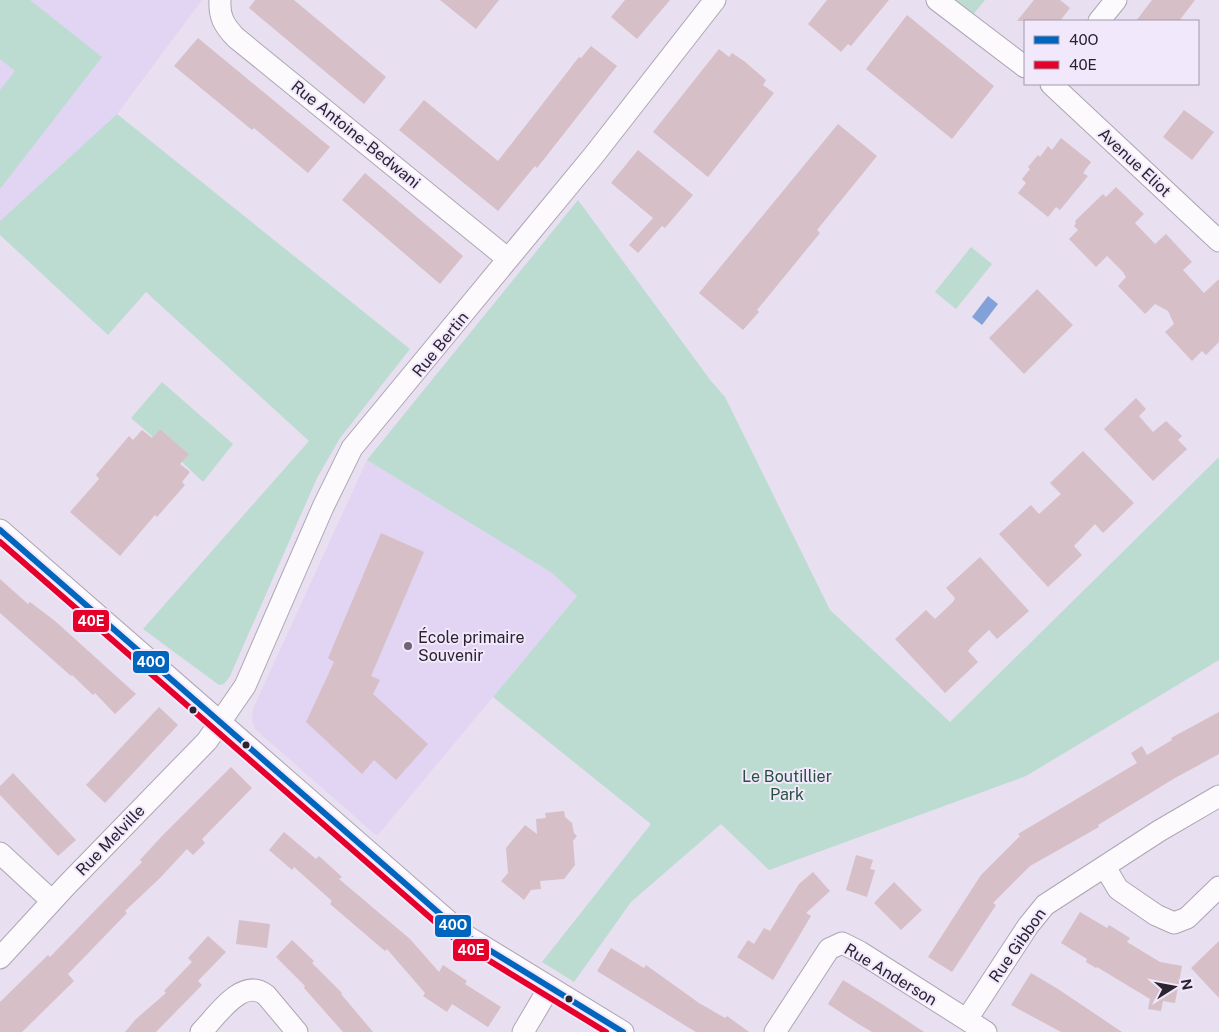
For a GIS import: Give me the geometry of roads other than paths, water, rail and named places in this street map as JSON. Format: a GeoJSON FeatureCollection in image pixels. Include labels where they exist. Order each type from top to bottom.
{"type":"FeatureCollection","features":[{"type":"Feature","properties":{"kind":"street","name":"Rue Antoine-Bedwani"},"geometry":{"type":"LineString","coordinates":[[220,0],[220,13],[224,25],[235,37],[508,259]]}},
{"type":"Feature","properties":{"kind":"street","name":"Rue Bertin"},"geometry":{"type":"LineString","coordinates":[[221,723],[245,686],[345,459],[594,155],[715,0]]}},
{"type":"Feature","properties":{"kind":"street"},"geometry":{"type":"LineString","coordinates":[[937,0],[1024,66]]}},
{"type":"Feature","properties":{"kind":"street"},"geometry":{"type":"LineString","coordinates":[[1100,20],[1116,0]]}},
{"type":"Feature","properties":{"kind":"street","name":"Avenue Eliot"},"geometry":{"type":"LineString","coordinates":[[1052,85],[1219,241]]}},
{"type":"Feature","properties":{"kind":"street"},"geometry":{"type":"LineString","coordinates":[[0,530],[463,934],[623,1032]]}},
{"type":"Feature","properties":{"kind":"street","name":"Rue Melville"},"geometry":{"type":"LineString","coordinates":[[0,958],[52,901],[207,741],[221,723]]}},
{"type":"Feature","properties":{"kind":"street","name":"Rue Gibbon"},"geometry":{"type":"LineString","coordinates":[[967,1019],[1028,926],[1045,905],[1219,796]]}},
{"type":"Feature","properties":{"kind":"street"},"geometry":{"type":"LineString","coordinates":[[0,853],[52,901]]}},
{"type":"Feature","properties":{"kind":"street"},"geometry":{"type":"LineString","coordinates":[[1105,867],[1118,888],[1156,915],[1174,923],[1187,918],[1219,887]]}},
{"type":"Feature","properties":{"kind":"street","name":"Rue Anderson"},"geometry":{"type":"LineString","coordinates":[[775,1032],[830,949],[842,943],[860,952],[986,1032]]}},
{"type":"Feature","properties":{"kind":"street"},"geometry":{"type":"LineString","coordinates":[[522,1032],[550,988]]}},
{"type":"Feature","properties":{"kind":"street"},"geometry":{"type":"LineString","coordinates":[[201,1032],[236,996],[248,989],[259,990],[266,995],[297,1032]]}},
{"type":"Feature","properties":{"kind":"water"},"geometry":{"type":"Polygon","coordinates":[[[988,296],[998,304],[982,325],[972,317],[988,296]]]}},
{"type":"Feature","properties":{"kind":"place","name":"École primaire Souvenir"},"geometry":{"type":"Point","coordinates":[408,646]}},
{"type":"Feature","properties":{"kind":"park label","name":"Le Boutillier Park"},"geometry":{"type":"Point","coordinates":[787,785]}}]}
